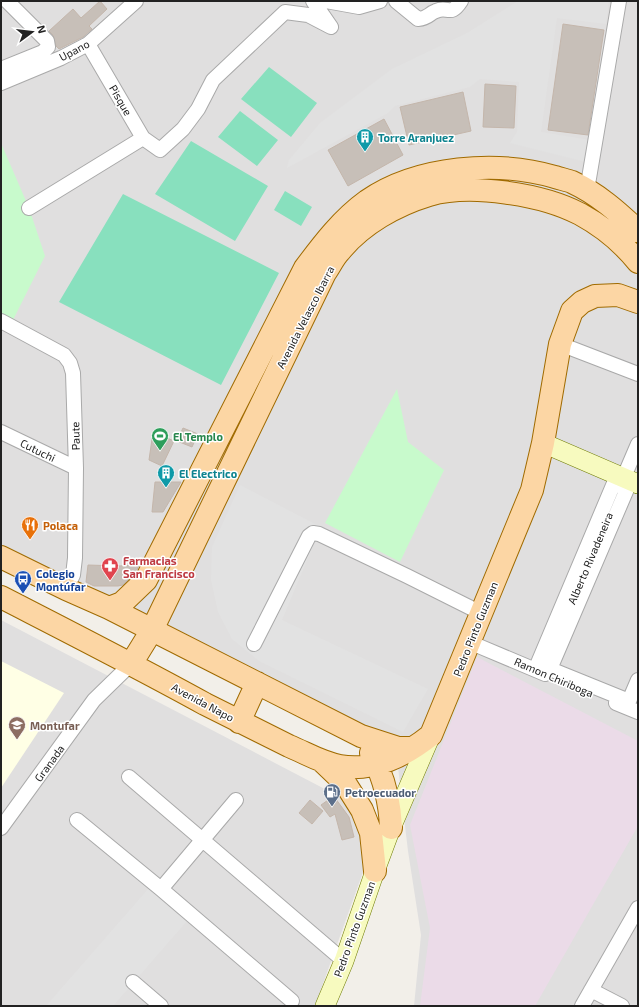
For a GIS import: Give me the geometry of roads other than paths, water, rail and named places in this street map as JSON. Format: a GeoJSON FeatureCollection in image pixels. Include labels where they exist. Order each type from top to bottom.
{"type":"FeatureCollection","features":[{"type":"Feature","properties":{"kind":"main road","name":"Avenida Velasco Ibarra"},"geometry":{"type":"LineString","coordinates":[[109,608],[122,603],[146,580],[305,268],[323,244],[348,217],[368,201],[394,186],[434,173],[476,168],[509,168],[538,172],[571,182],[588,190],[613,208],[638,231]]}},
{"type":"Feature","properties":{"kind":"main road","name":"Avenida Velasco Ibarra"},"geometry":{"type":"LineString","coordinates":[[131,664],[152,630],[325,273],[340,251],[358,233],[378,218],[389,212],[430,194],[477,190],[507,192],[547,200],[579,214],[611,234],[638,262]]}},
{"type":"Feature","properties":{"kind":"main road","name":"Pedro Pinto Guzman"},"geometry":{"type":"LineString","coordinates":[[325,1006],[344,961],[391,828],[532,490],[543,443],[560,344],[572,311],[582,302],[595,296],[618,295],[638,302]]}},
{"type":"Feature","properties":{"kind":"main road"},"geometry":{"type":"LineString","coordinates":[[543,443],[626,483]]}},
{"type":"Feature","properties":{"kind":"main road"},"geometry":{"type":"LineString","coordinates":[[1,557],[109,608],[361,736],[398,748],[412,748]]}},
{"type":"Feature","properties":{"kind":"main road","name":"Avenida Napo"},"geometry":{"type":"LineString","coordinates":[[1,597],[239,722],[322,761],[346,767],[378,765],[395,758],[431,735]]}},
{"type":"Feature","properties":{"kind":"main road"},"geometry":{"type":"LineString","coordinates":[[239,722],[257,683]]}},
{"type":"Feature","properties":{"kind":"main road"},"geometry":{"type":"LineString","coordinates":[[361,736],[378,765],[388,796],[391,828]]}},
{"type":"Feature","properties":{"kind":"main road"},"geometry":{"type":"LineString","coordinates":[[322,761],[345,783],[362,810],[371,833],[375,871]]}},
{"type":"Feature","properties":{"kind":"street"},"geometry":{"type":"LineString","coordinates":[[1,68],[43,52],[47,50],[48,47],[47,40],[7,1]]}},
{"type":"Feature","properties":{"kind":"street","name":"Upano"},"geometry":{"type":"LineString","coordinates":[[1,84],[61,58],[88,44],[136,1]]}},
{"type":"Feature","properties":{"kind":"street","name":"Pisque"},"geometry":{"type":"LineString","coordinates":[[88,44],[144,138],[160,150],[183,129],[198,109],[213,80],[285,12],[308,15],[331,27],[313,1]]}},
{"type":"Feature","properties":{"kind":"street"},"geometry":{"type":"LineString","coordinates":[[326,1],[359,6],[380,1]]}},
{"type":"Feature","properties":{"kind":"street"},"geometry":{"type":"LineString","coordinates":[[396,1],[418,19],[428,17],[437,10],[451,11],[461,1]]}},
{"type":"Feature","properties":{"kind":"street"},"geometry":{"type":"LineString","coordinates":[[588,190],[617,6]]}},
{"type":"Feature","properties":{"kind":"street"},"geometry":{"type":"LineString","coordinates":[[30,208],[144,138]]}},
{"type":"Feature","properties":{"kind":"street","name":"Paute"},"geometry":{"type":"LineString","coordinates":[[1,321],[64,355],[70,363],[73,373],[76,468],[76,558],[73,575],[66,589]]}},
{"type":"Feature","properties":{"kind":"street"},"geometry":{"type":"LineString","coordinates":[[560,344],[638,374]]}},
{"type":"Feature","properties":{"kind":"street","name":"Cutuchi"},"geometry":{"type":"LineString","coordinates":[[1,432],[76,468]]}},
{"type":"Feature","properties":{"kind":"street","name":"Alberto Rivadeneira"},"geometry":{"type":"LineString","coordinates":[[539,668],[626,483],[638,444]]}},
{"type":"Feature","properties":{"kind":"street"},"geometry":{"type":"LineString","coordinates":[[626,483],[550,669],[628,702],[638,680]]}},
{"type":"Feature","properties":{"kind":"street"},"geometry":{"type":"LineString","coordinates":[[254,644],[309,536],[313,534],[319,534],[326,537],[481,614]]}},
{"type":"Feature","properties":{"kind":"street","name":"Ramon Chiriboga"},"geometry":{"type":"LineString","coordinates":[[469,642],[539,668],[635,711]]}},
{"type":"Feature","properties":{"kind":"street","name":"Granada"},"geometry":{"type":"LineString","coordinates":[[1,828],[94,700],[131,664]]}},
{"type":"Feature","properties":{"kind":"street"},"geometry":{"type":"LineString","coordinates":[[635,711],[638,695]]}},
{"type":"Feature","properties":{"kind":"street"},"geometry":{"type":"LineString","coordinates":[[129,777],[344,961]]}},
{"type":"Feature","properties":{"kind":"street"},"geometry":{"type":"LineString","coordinates":[[161,889],[236,800]]}},
{"type":"Feature","properties":{"kind":"street"},"geometry":{"type":"LineString","coordinates":[[77,820],[161,889],[292,1001]]}},
{"type":"Feature","properties":{"kind":"street"},"geometry":{"type":"LineString","coordinates":[[582,1006],[638,908]]}},
{"type":"Feature","properties":{"kind":"street"},"geometry":{"type":"LineString","coordinates":[[133,982],[161,1006]]}},
{"type":"Feature","properties":{"kind":"street"},"geometry":{"type":"LineString","coordinates":[[591,990],[622,1006]]}},
{"type":"Feature","properties":{"kind":"place","name":"Torre Aranjuez"},"geometry":{"type":"Point","coordinates":[365,152]}},
{"type":"Feature","properties":{"kind":"place","name":"El Templo"},"geometry":{"type":"Point","coordinates":[160,451]}},
{"type":"Feature","properties":{"kind":"place","name":"El Electrico"},"geometry":{"type":"Point","coordinates":[166,488]}},
{"type":"Feature","properties":{"kind":"place","name":"Polaca"},"geometry":{"type":"Point","coordinates":[30,540]}},
{"type":"Feature","properties":{"kind":"place","name":"Farmacias San Francisco"},"geometry":{"type":"Point","coordinates":[110,581]}},
{"type":"Feature","properties":{"kind":"place","name":"Colegio Montúfar"},"geometry":{"type":"Point","coordinates":[23,594]}},
{"type":"Feature","properties":{"kind":"place","name":"Montufar"},"geometry":{"type":"Point","coordinates":[17,740]}},
{"type":"Feature","properties":{"kind":"place","name":"Petroecuador"},"geometry":{"type":"Point","coordinates":[332,807]}}]}
